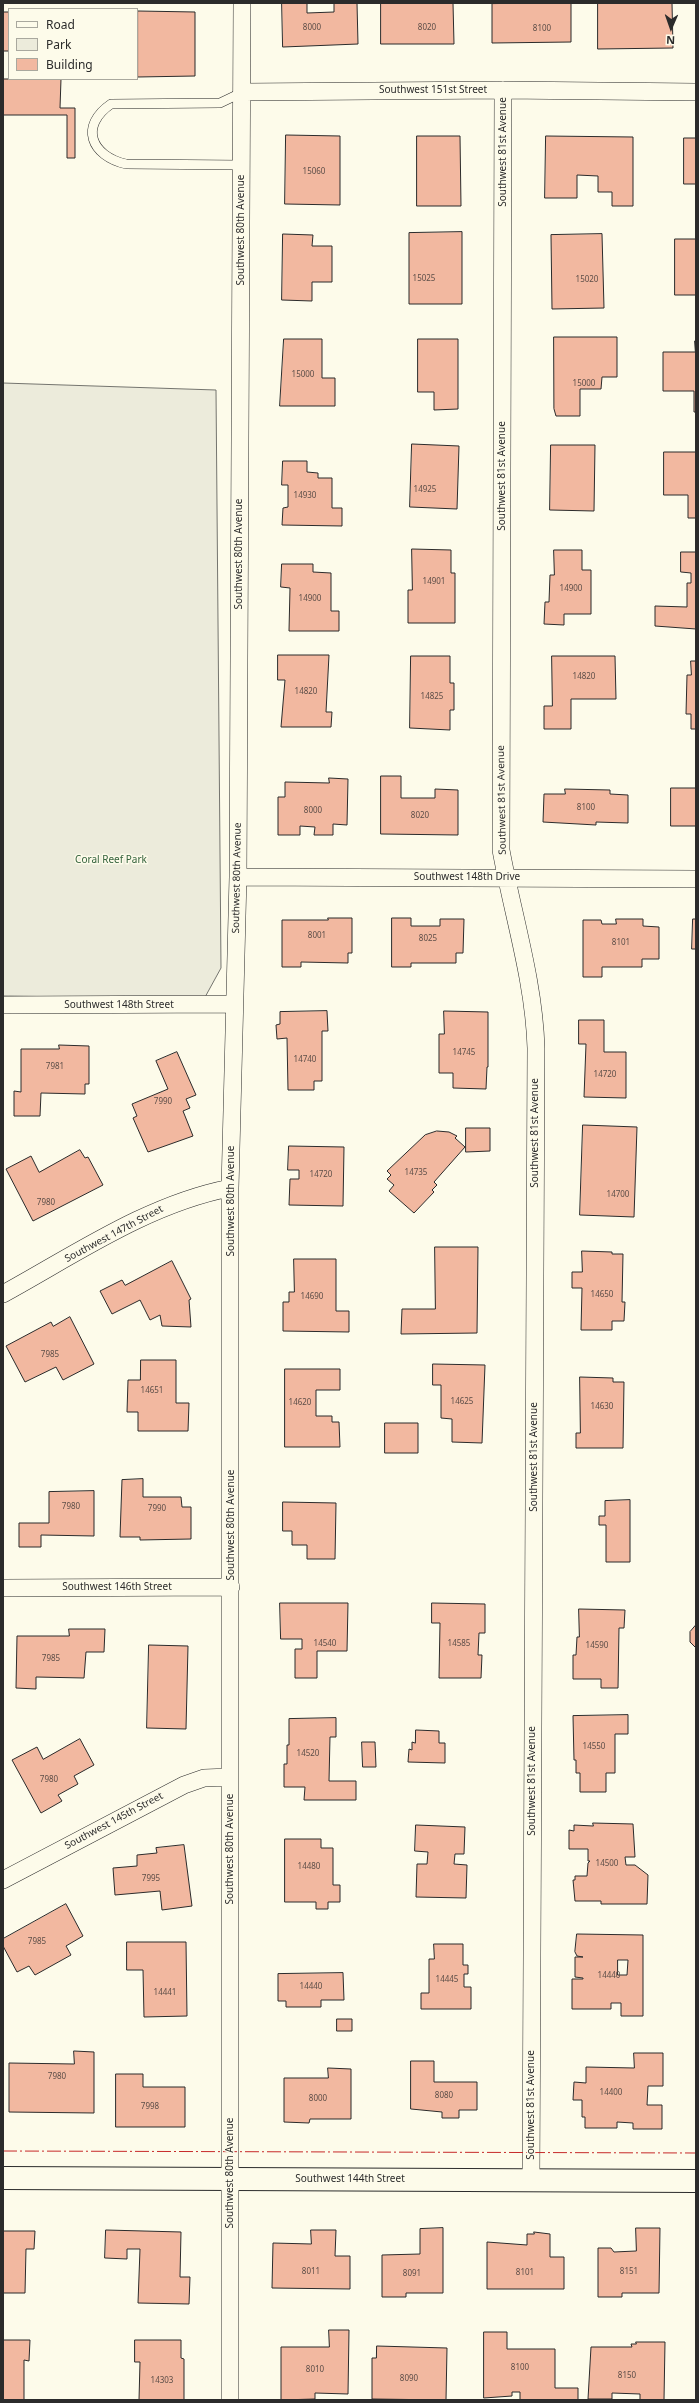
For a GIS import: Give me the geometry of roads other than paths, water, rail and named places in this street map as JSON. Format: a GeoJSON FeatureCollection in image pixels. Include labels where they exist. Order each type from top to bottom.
{"type":"FeatureCollection","features":[{"type":"Feature","properties":{"kind":"street","name":"Southwest 80th Avenue"},"geometry":{"type":"LineString","coordinates":[[230,2400],[230,1188],[238,876],[241,165],[243,92],[242,3]]}},
{"type":"Feature","properties":{"kind":"street","name":"Southwest 151st Street"},"geometry":{"type":"LineString","coordinates":[[243,92],[503,90],[696,92]]}},
{"type":"Feature","properties":{"kind":"street","name":"Southwest 81st Avenue"},"geometry":{"type":"LineString","coordinates":[[503,90],[501,850],[526,967],[535,1025],[536,1048],[531,2180]]}},
{"type":"Feature","properties":{"kind":"street","name":"Southwest 148th Drive"},"geometry":{"type":"LineString","coordinates":[[238,876],[696,879]]}},
{"type":"Feature","properties":{"kind":"street","name":"Southwest 148th Street"},"geometry":{"type":"LineString","coordinates":[[3,1005],[234,1004]]}},
{"type":"Feature","properties":{"kind":"street","name":"Southwest 147th Street"},"geometry":{"type":"LineString","coordinates":[[3,1294],[143,1217],[180,1201],[230,1188]]}},
{"type":"Feature","properties":{"kind":"street","name":"Southwest 146th Street"},"geometry":{"type":"LineString","coordinates":[[3,1588],[231,1587]]}},
{"type":"Feature","properties":{"kind":"street","name":"Southwest 145th Street"},"geometry":{"type":"LineString","coordinates":[[3,1880],[184,1785],[204,1778],[230,1776]]}},
{"type":"Feature","properties":{"kind":"street","name":"Southwest 144th Street"},"geometry":{"type":"LineString","coordinates":[[3,2178],[696,2181]]}},
{"type":"Feature","properties":{"kind":"lane"},"geometry":{"type":"LineString","coordinates":[[241,165],[126,164],[114,161],[102,154],[94,144],[92,130],[96,118],[102,110],[111,104],[220,103],[243,92]]}},
{"type":"Feature","properties":{"kind":"park label","name":"Coral Reef Park"},"geometry":{"type":"Point","coordinates":[111,860]}}]}
